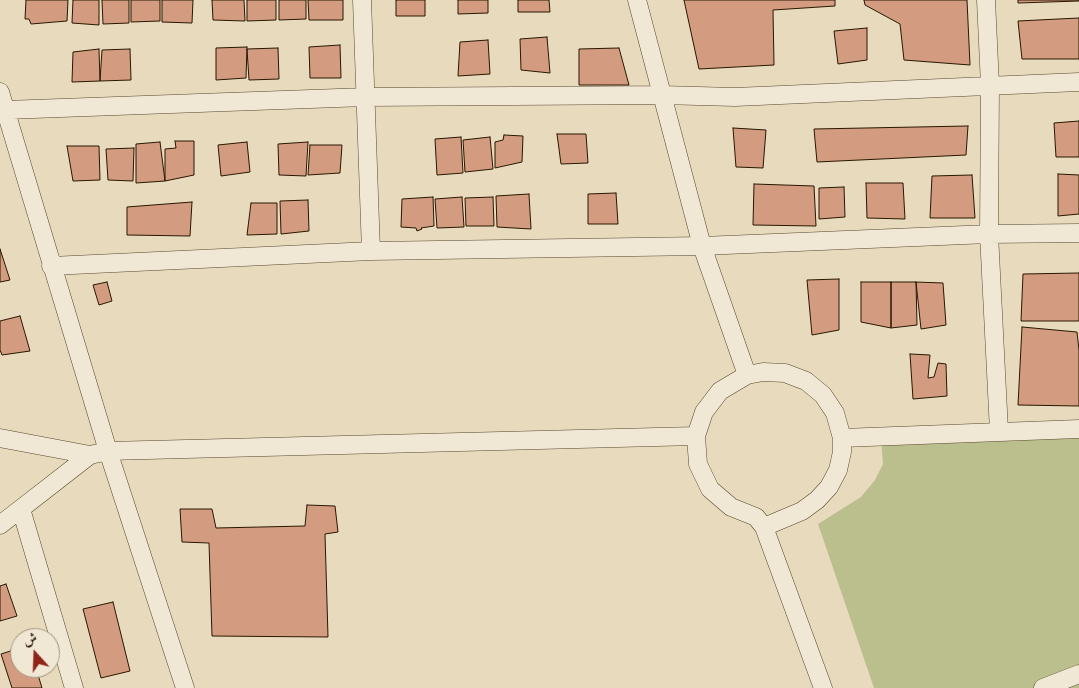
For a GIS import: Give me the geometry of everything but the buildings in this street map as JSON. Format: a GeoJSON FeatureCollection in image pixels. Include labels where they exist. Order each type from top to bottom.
{"type":"FeatureCollection","features":[{"type":"Feature","properties":{"kind":"street"},"geometry":{"type":"LineString","coordinates":[[362,0],[371,251]]}},
{"type":"Feature","properties":{"kind":"street"},"geometry":{"type":"LineString","coordinates":[[637,0],[702,246],[747,375]]}},
{"type":"Feature","properties":{"kind":"street"},"geometry":{"type":"LineString","coordinates":[[986,0],[990,85],[989,234],[999,431]]}},
{"type":"Feature","properties":{"kind":"street"},"geometry":{"type":"LineString","coordinates":[[6,110],[366,97],[661,95],[735,97],[1079,82]]}},
{"type":"Feature","properties":{"kind":"street"},"geometry":{"type":"LineString","coordinates":[[0,92],[108,451],[185,688]]}},
{"type":"Feature","properties":{"kind":"street"},"geometry":{"type":"LineString","coordinates":[[51,266],[371,251],[702,246],[989,234],[1079,233]]}},
{"type":"Feature","properties":{"kind":"street"},"geometry":{"type":"LineString","coordinates":[[764,527],[802,511],[817,500],[830,486],[838,470],[842,452],[842,438],[835,413],[823,395],[806,381],[785,373],[763,372],[747,375],[720,391],[704,412],[696,436],[698,464],[710,488],[730,507],[756,517],[764,527],[823,688]]}},
{"type":"Feature","properties":{"kind":"street"},"geometry":{"type":"LineString","coordinates":[[842,438],[1079,429]]}},
{"type":"Feature","properties":{"kind":"street"},"geometry":{"type":"LineString","coordinates":[[0,438],[90,454],[108,451],[696,436]]}},
{"type":"Feature","properties":{"kind":"street"},"geometry":{"type":"LineString","coordinates":[[0,525],[90,454]]}},
{"type":"Feature","properties":{"kind":"street"},"geometry":{"type":"LineString","coordinates":[[21,509],[74,688]]}},
{"type":"Feature","properties":{"kind":"street"},"geometry":{"type":"LineString","coordinates":[[1043,688],[1079,674]]}},
{"type":"Feature","properties":{"kind":"green space"},"geometry":{"type":"Polygon","coordinates":[[[1079,436],[1079,688],[874,688],[818,524],[861,497],[875,480],[883,464],[881,440],[1079,436]]]}}]}
